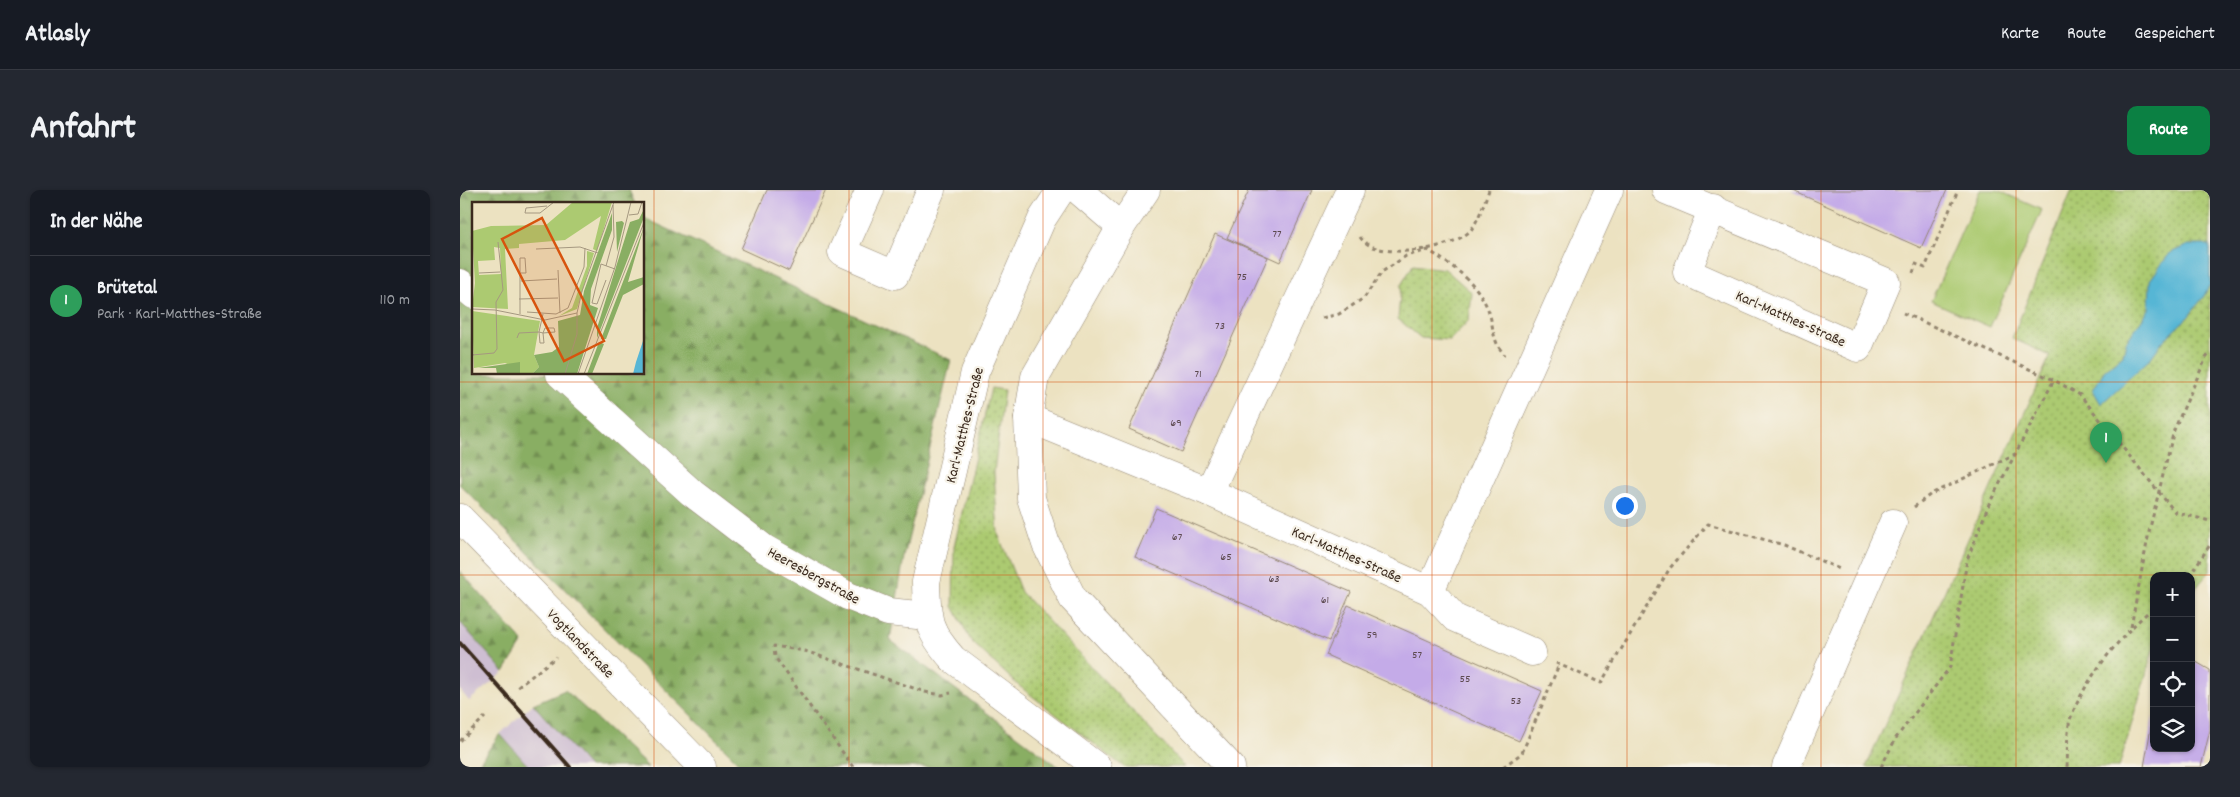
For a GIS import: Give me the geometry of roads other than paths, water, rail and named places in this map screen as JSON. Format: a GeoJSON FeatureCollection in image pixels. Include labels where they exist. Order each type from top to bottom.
{"type":"FeatureCollection","features":[{"type":"Feature","properties":{"kind":"street"},"geometry":{"type":"LineString","coordinates":[[870,190],[842,252],[895,275],[931,190]]}},
{"type":"Feature","properties":{"kind":"street","name":"Karl-Matthes-Straße"},"geometry":{"type":"LineString","coordinates":[[927,616],[926,582],[975,372],[1042,219],[1061,190]]}},
{"type":"Feature","properties":{"kind":"street"},"geometry":{"type":"LineString","coordinates":[[1078,190],[1121,227]]}},
{"type":"Feature","properties":{"kind":"street"},"geometry":{"type":"LineString","coordinates":[[1146,190],[1121,227],[1035,377],[1028,418],[1031,498],[1046,544],[1073,599],[1231,767]]}},
{"type":"Feature","properties":{"kind":"street"},"geometry":{"type":"LineString","coordinates":[[1430,591],[1608,190]]}},
{"type":"Feature","properties":{"kind":"street"},"geometry":{"type":"LineString","coordinates":[[1666,190],[1713,208]]}},
{"type":"Feature","properties":{"kind":"street"},"geometry":{"type":"LineString","coordinates":[[1209,492],[1346,200]]}},
{"type":"Feature","properties":{"kind":"street","name":"Karl-Matthes-Straße"},"geometry":{"type":"LineString","coordinates":[[1713,208],[1886,282],[1858,348],[1686,272],[1713,208]]}},
{"type":"Feature","properties":{"kind":"street"},"geometry":{"type":"LineString","coordinates":[[460,283],[472,293]]}},
{"type":"Feature","properties":{"kind":"street","name":"Heeresbergstraße"},"geometry":{"type":"LineString","coordinates":[[561,375],[692,493],[765,549],[848,596],[888,612],[927,616]]}},
{"type":"Feature","properties":{"kind":"street","name":"Karl-Matthes-Straße"},"geometry":{"type":"LineString","coordinates":[[1028,418],[1209,492],[1430,591],[1455,618],[1532,652]]}},
{"type":"Feature","properties":{"kind":"street","name":"Vogtlandstraße"},"geometry":{"type":"LineString","coordinates":[[460,518],[702,767]]}},
{"type":"Feature","properties":{"kind":"street"},"geometry":{"type":"LineString","coordinates":[[1786,767],[1893,523]]}},
{"type":"Feature","properties":{"kind":"street"},"geometry":{"type":"LineString","coordinates":[[927,616],[936,640],[953,659],[1097,767]]}},
{"type":"Feature","properties":{"kind":"water"},"geometry":{"type":"Polygon","coordinates":[[[2188,245],[2210,245],[2210,284],[2204,296],[2189,316],[2163,341],[2150,359],[2101,404],[2093,390],[2104,371],[2123,355],[2126,342],[2149,309],[2150,280],[2170,253],[2188,245]]]}},
{"type":"Feature","properties":{"kind":"railway"},"geometry":{"type":"LineString","coordinates":[[460,643],[570,767]]}},
{"type":"Feature","properties":{"kind":"place","name":"Brütetal"},"geometry":{"type":"Point","coordinates":[2106,463]}}]}
